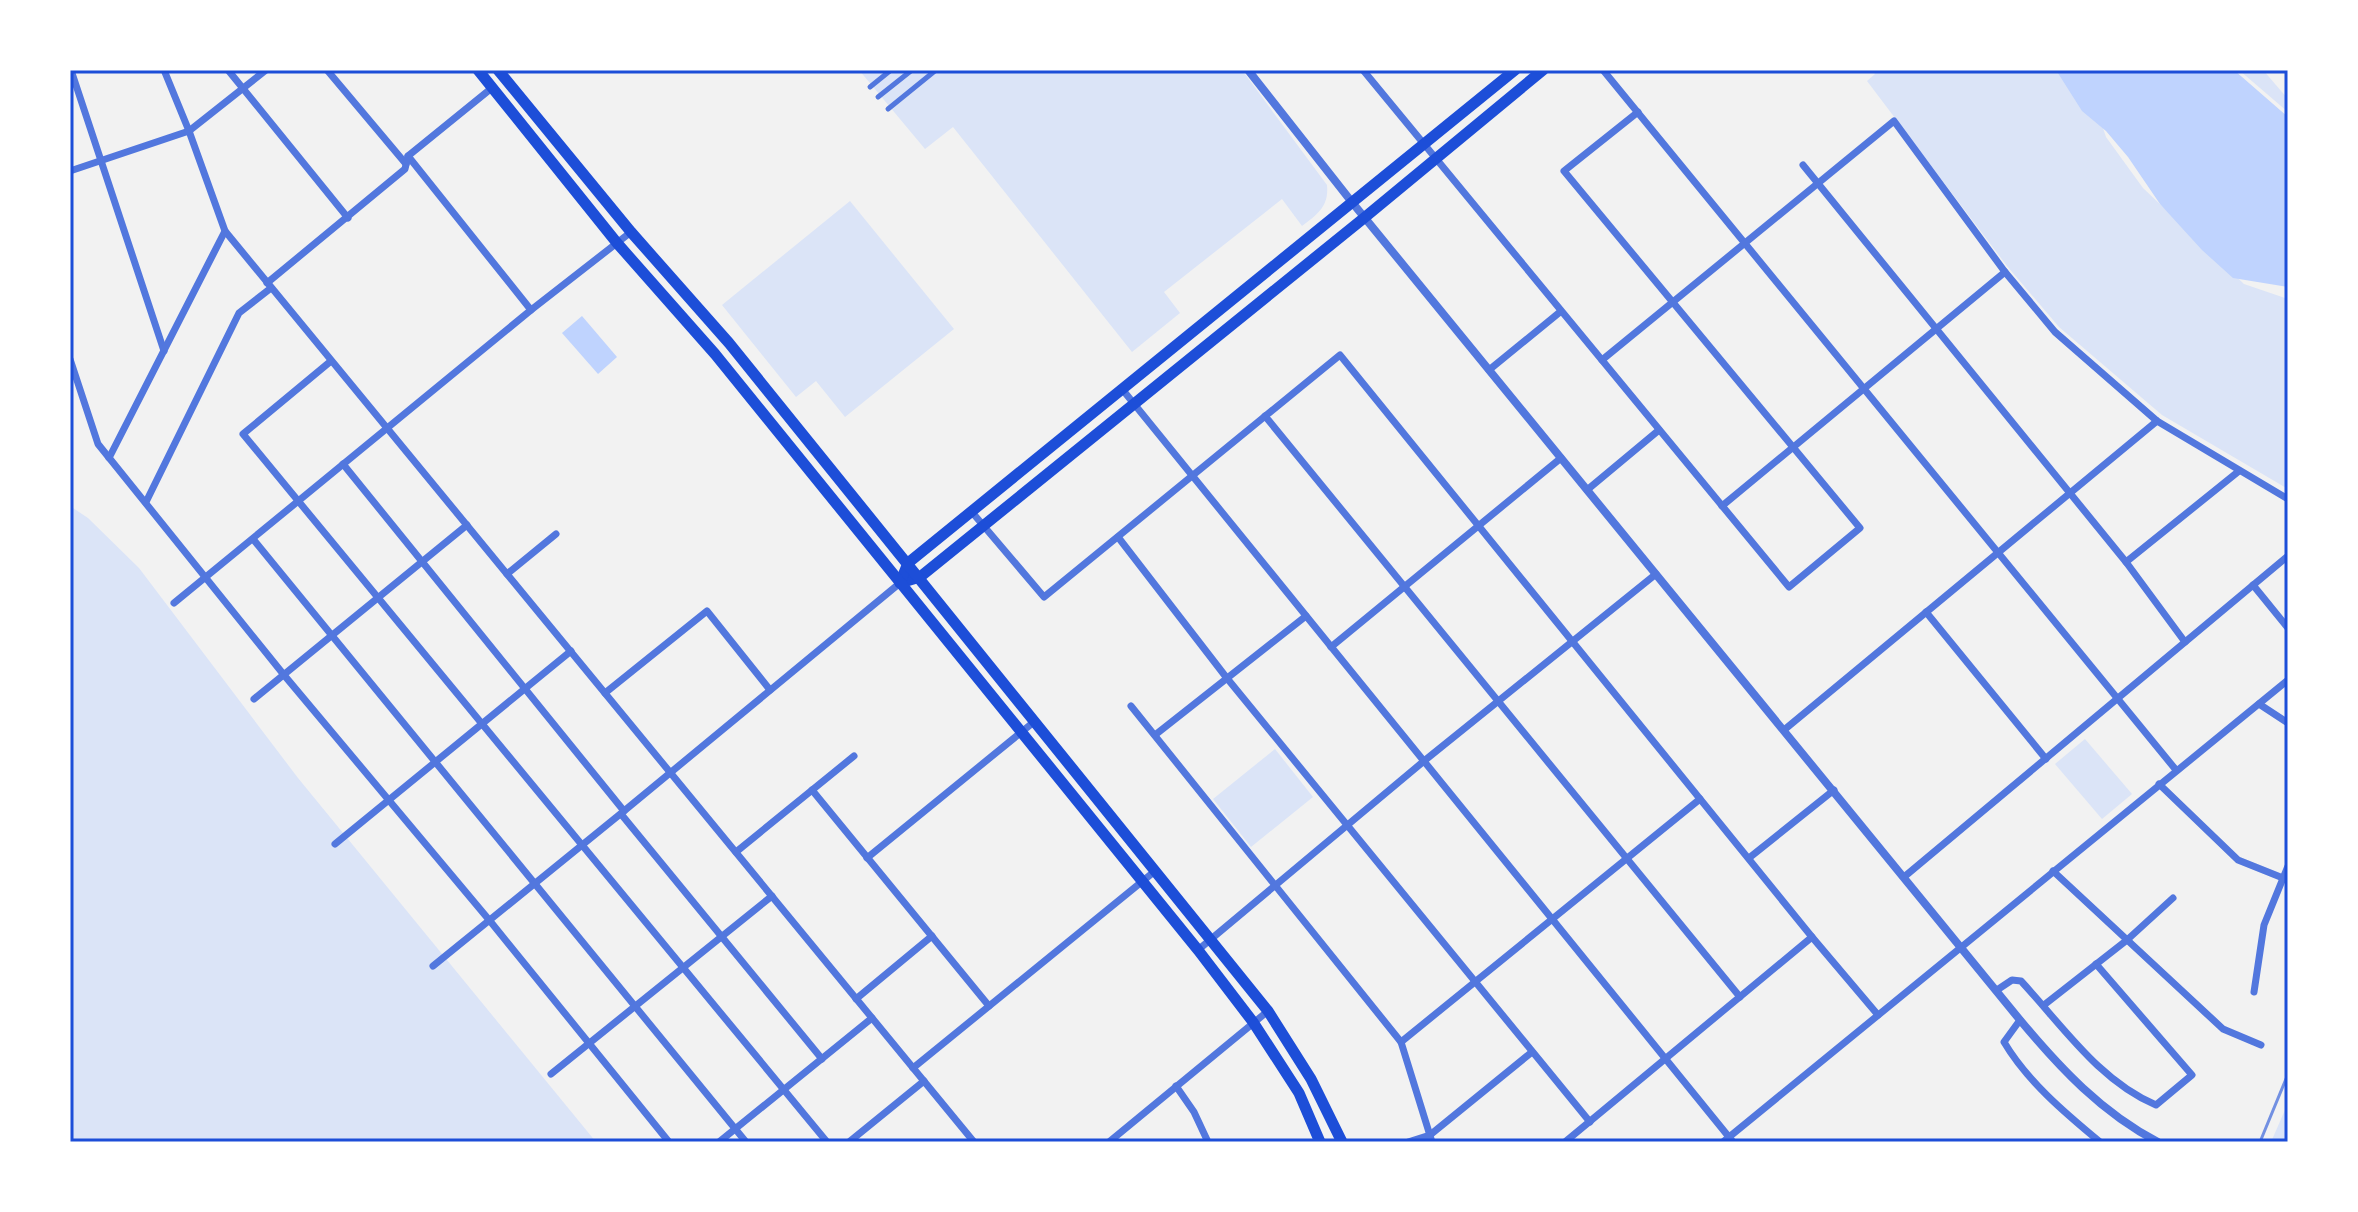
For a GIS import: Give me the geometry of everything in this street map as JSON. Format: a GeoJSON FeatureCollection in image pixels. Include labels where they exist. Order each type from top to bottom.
{"type":"FeatureCollection","features":[{"type":"Feature","properties":{"kind":"main road"},"geometry":{"type":"LineString","coordinates":[[478,70],[617,243],[715,354],[1198,950],[1253,1022],[1299,1093],[1320,1142]]}},
{"type":"Feature","properties":{"kind":"main road"},"geometry":{"type":"LineString","coordinates":[[498,70],[631,232],[729,343],[1268,1011],[1311,1079],[1342,1142]]}},
{"type":"Feature","properties":{"kind":"main road"},"geometry":{"type":"LineString","coordinates":[[900,583],[908,563],[1515,70]]}},
{"type":"Feature","properties":{"kind":"main road"},"geometry":{"type":"LineString","coordinates":[[900,583],[920,577],[1543,70]]}},
{"type":"Feature","properties":{"kind":"street"},"geometry":{"type":"LineString","coordinates":[[71,70],[164,351]]}},
{"type":"Feature","properties":{"kind":"street"},"geometry":{"type":"LineString","coordinates":[[164,70],[225,231],[974,1142]]}},
{"type":"Feature","properties":{"kind":"street"},"geometry":{"type":"LineString","coordinates":[[228,70],[348,218]]}},
{"type":"Feature","properties":{"kind":"street"},"geometry":{"type":"LineString","coordinates":[[70,171],[189,131],[266,70]]}},
{"type":"Feature","properties":{"kind":"street"},"geometry":{"type":"LineString","coordinates":[[327,70],[407,160],[531,310]]}},
{"type":"Feature","properties":{"kind":"street"},"geometry":{"type":"LineString","coordinates":[[870,87],[891,70]]}},
{"type":"Feature","properties":{"kind":"street"},"geometry":{"type":"LineString","coordinates":[[878,97],[912,70]]}},
{"type":"Feature","properties":{"kind":"street"},"geometry":{"type":"LineString","coordinates":[[888,109],[936,70]]}},
{"type":"Feature","properties":{"kind":"street"},"geometry":{"type":"LineString","coordinates":[[1363,70],[1789,587],[1860,528],[1564,171],[1638,112]]}},
{"type":"Feature","properties":{"kind":"street"},"geometry":{"type":"LineString","coordinates":[[1603,70],[2176,770]]}},
{"type":"Feature","properties":{"kind":"street"},"geometry":{"type":"LineString","coordinates":[[1252,72],[1364,218],[2020,1020],[2079,1086],[2110,1111],[2158,1142]]}},
{"type":"Feature","properties":{"kind":"street"},"geometry":{"type":"LineString","coordinates":[[146,502],[239,313],[405,169],[407,160],[493,87]]}},
{"type":"Feature","properties":{"kind":"street"},"geometry":{"type":"LineString","coordinates":[[1602,360],[1894,121],[2005,272],[2055,332],[2157,421],[2288,499]]}},
{"type":"Feature","properties":{"kind":"street"},"geometry":{"type":"LineString","coordinates":[[1803,165],[2126,562],[2185,642]]}},
{"type":"Feature","properties":{"kind":"street"},"geometry":{"type":"LineString","coordinates":[[109,458],[225,231]]}},
{"type":"Feature","properties":{"kind":"street"},"geometry":{"type":"LineString","coordinates":[[174,603],[531,310],[631,232]]}},
{"type":"Feature","properties":{"kind":"street"},"geometry":{"type":"LineString","coordinates":[[1722,506],[2005,272]]}},
{"type":"Feature","properties":{"kind":"street"},"geometry":{"type":"LineString","coordinates":[[1489,370],[1560,312]]}},
{"type":"Feature","properties":{"kind":"street"},"geometry":{"type":"LineString","coordinates":[[971,511],[1044,597],[1340,355],[1878,1015]]}},
{"type":"Feature","properties":{"kind":"street"},"geometry":{"type":"LineString","coordinates":[[70,359],[98,444],[669,1142]]}},
{"type":"Feature","properties":{"kind":"street"},"geometry":{"type":"LineString","coordinates":[[331,361],[243,434],[827,1142]]}},
{"type":"Feature","properties":{"kind":"street"},"geometry":{"type":"LineString","coordinates":[[1122,389],[1728,1140],[2288,680]]}},
{"type":"Feature","properties":{"kind":"street"},"geometry":{"type":"LineString","coordinates":[[1265,416],[1740,997]]}},
{"type":"Feature","properties":{"kind":"street"},"geometry":{"type":"LineString","coordinates":[[1784,730],[2157,421]]}},
{"type":"Feature","properties":{"kind":"street"},"geometry":{"type":"LineString","coordinates":[[1587,490],[1659,430]]}},
{"type":"Feature","properties":{"kind":"street"},"geometry":{"type":"LineString","coordinates":[[1331,647],[1561,458]]}},
{"type":"Feature","properties":{"kind":"street"},"geometry":{"type":"LineString","coordinates":[[343,464],[721,938],[822,1059]]}},
{"type":"Feature","properties":{"kind":"street"},"geometry":{"type":"LineString","coordinates":[[2126,562],[2239,471]]}},
{"type":"Feature","properties":{"kind":"street"},"geometry":{"type":"LineString","coordinates":[[254,699],[467,525]]}},
{"type":"Feature","properties":{"kind":"street"},"geometry":{"type":"LineString","coordinates":[[507,574],[556,534]]}},
{"type":"Feature","properties":{"kind":"street"},"geometry":{"type":"LineString","coordinates":[[1118,537],[1226,677],[1590,1122]]}},
{"type":"Feature","properties":{"kind":"street"},"geometry":{"type":"LineString","coordinates":[[253,539],[746,1142]]}},
{"type":"Feature","properties":{"kind":"street"},"geometry":{"type":"LineString","coordinates":[[1904,877],[2288,556]]}},
{"type":"Feature","properties":{"kind":"street"},"geometry":{"type":"LineString","coordinates":[[1198,950],[1346,825],[1656,574]]}},
{"type":"Feature","properties":{"kind":"street"},"geometry":{"type":"LineString","coordinates":[[433,966],[900,583]]}},
{"type":"Feature","properties":{"kind":"street"},"geometry":{"type":"LineString","coordinates":[[2253,585],[2288,628]]}},
{"type":"Feature","properties":{"kind":"street"},"geometry":{"type":"LineString","coordinates":[[605,693],[707,611],[770,690]]}},
{"type":"Feature","properties":{"kind":"street"},"geometry":{"type":"LineString","coordinates":[[1926,612],[2046,759]]}},
{"type":"Feature","properties":{"kind":"street"},"geometry":{"type":"LineString","coordinates":[[1155,735],[1306,616]]}},
{"type":"Feature","properties":{"kind":"street"},"geometry":{"type":"LineString","coordinates":[[335,844],[571,651]]}},
{"type":"Feature","properties":{"kind":"street"},"geometry":{"type":"LineString","coordinates":[[2259,704],[2288,723]]}},
{"type":"Feature","properties":{"kind":"street"},"geometry":{"type":"LineString","coordinates":[[1131,706],[1401,1042],[1431,1138]]}},
{"type":"Feature","properties":{"kind":"street"},"geometry":{"type":"LineString","coordinates":[[867,858],[1035,721]]}},
{"type":"Feature","properties":{"kind":"street"},"geometry":{"type":"LineString","coordinates":[[736,852],[854,756]]}},
{"type":"Feature","properties":{"kind":"street"},"geometry":{"type":"LineString","coordinates":[[2159,784],[2238,860],[2283,878]]}},
{"type":"Feature","properties":{"kind":"street"},"geometry":{"type":"LineString","coordinates":[[812,790],[989,1006]]}},
{"type":"Feature","properties":{"kind":"street"},"geometry":{"type":"LineString","coordinates":[[1749,858],[1834,790]]}},
{"type":"Feature","properties":{"kind":"street"},"geometry":{"type":"LineString","coordinates":[[1401,1042],[1700,799]]}},
{"type":"Feature","properties":{"kind":"street"},"geometry":{"type":"LineString","coordinates":[[2254,992],[2264,925],[2288,866]]}},
{"type":"Feature","properties":{"kind":"street"},"geometry":{"type":"LineString","coordinates":[[913,1068],[1155,871]]}},
{"type":"Feature","properties":{"kind":"street"},"geometry":{"type":"LineString","coordinates":[[2053,871],[2223,1029],[2261,1045]]}},
{"type":"Feature","properties":{"kind":"street"},"geometry":{"type":"LineString","coordinates":[[551,1074],[772,896]]}},
{"type":"Feature","properties":{"kind":"street"},"geometry":{"type":"LineString","coordinates":[[2044,1005],[2127,940],[2173,898]]}},
{"type":"Feature","properties":{"kind":"street"},"geometry":{"type":"LineString","coordinates":[[856,999],[932,936]]}},
{"type":"Feature","properties":{"kind":"street"},"geometry":{"type":"LineString","coordinates":[[1565,1142],[1812,937]]}},
{"type":"Feature","properties":{"kind":"street"},"geometry":{"type":"LineString","coordinates":[[1997,990],[2012,980],[2021,981],[2089,1058],[2135,1096],[2156,1105],[2192,1075],[2096,964]]}},
{"type":"Feature","properties":{"kind":"street"},"geometry":{"type":"LineString","coordinates":[[1109,1142],[1268,1011]]}},
{"type":"Feature","properties":{"kind":"street"},"geometry":{"type":"LineString","coordinates":[[719,1142],[872,1018]]}},
{"type":"Feature","properties":{"kind":"street"},"geometry":{"type":"LineString","coordinates":[[2020,1020],[2004,1042],[2014,1058],[2065,1114],[2100,1142]]}},
{"type":"Feature","properties":{"kind":"street"},"geometry":{"type":"LineString","coordinates":[[1408,1142],[1431,1138],[1532,1052]]}},
{"type":"Feature","properties":{"kind":"street"},"geometry":{"type":"LineString","coordinates":[[849,1142],[924,1081]]}},
{"type":"Feature","properties":{"kind":"street"},"geometry":{"type":"LineString","coordinates":[[1176,1086],[1194,1112],[1208,1142]]}},
{"type":"Feature","properties":{"kind":"shaded area"},"geometry":{"type":"Polygon","coordinates":[[[859,70],[1242,70],[1327,185],[1326,199],[1317,213],[1302,226],[1282,199],[1164,292],[1180,313],[1132,352],[953,127],[925,149],[859,70]]]}},
{"type":"Feature","properties":{"kind":"shaded area"},"geometry":{"type":"Polygon","coordinates":[[[1872,70],[2078,70],[2086,78],[2106,137],[2143,188],[2244,284],[2288,299],[2288,489],[2162,415],[2059,327],[2007,266],[1867,81],[1875,74],[1872,70]]]}},
{"type":"Feature","properties":{"kind":"shaded area"},"geometry":{"type":"Polygon","coordinates":[[[2239,70],[2263,70],[2288,99],[2288,112],[2239,70]]]}},
{"type":"Feature","properties":{"kind":"shaded area"},"geometry":{"type":"Polygon","coordinates":[[[850,201],[954,329],[845,417],[816,381],[796,397],[722,305],[850,201]]]}},
{"type":"Feature","properties":{"kind":"shaded area"},"geometry":{"type":"Polygon","coordinates":[[[70,506],[88,518],[139,568],[298,778],[596,1142],[70,1142],[70,506]]]}},
{"type":"Feature","properties":{"kind":"shaded area"},"geometry":{"type":"Polygon","coordinates":[[[2085,739],[2132,794],[2102,819],[2055,764],[2085,739]]]}},
{"type":"Feature","properties":{"kind":"shaded area"},"geometry":{"type":"Polygon","coordinates":[[[1275,749],[1313,797],[1251,847],[1213,799],[1275,749]]]}},
{"type":"Feature","properties":{"kind":"shaded area"},"geometry":{"type":"Polygon","coordinates":[[[2288,1103],[2288,1142],[2271,1142],[2288,1103]]]}},
{"type":"Feature","properties":{"kind":"water"},"geometry":{"type":"Polygon","coordinates":[[[2056,70],[2234,70],[2288,117],[2288,287],[2233,278],[2202,250],[2160,204],[2106,131],[2082,111],[2056,70]]]}},
{"type":"Feature","properties":{"kind":"water"},"geometry":{"type":"Polygon","coordinates":[[[582,316],[617,357],[598,374],[562,333],[582,316]]]}},
{"type":"Feature","properties":{"kind":"railway"},"geometry":{"type":"LineString","coordinates":[[2260,1142],[2288,1074]]}}]}
